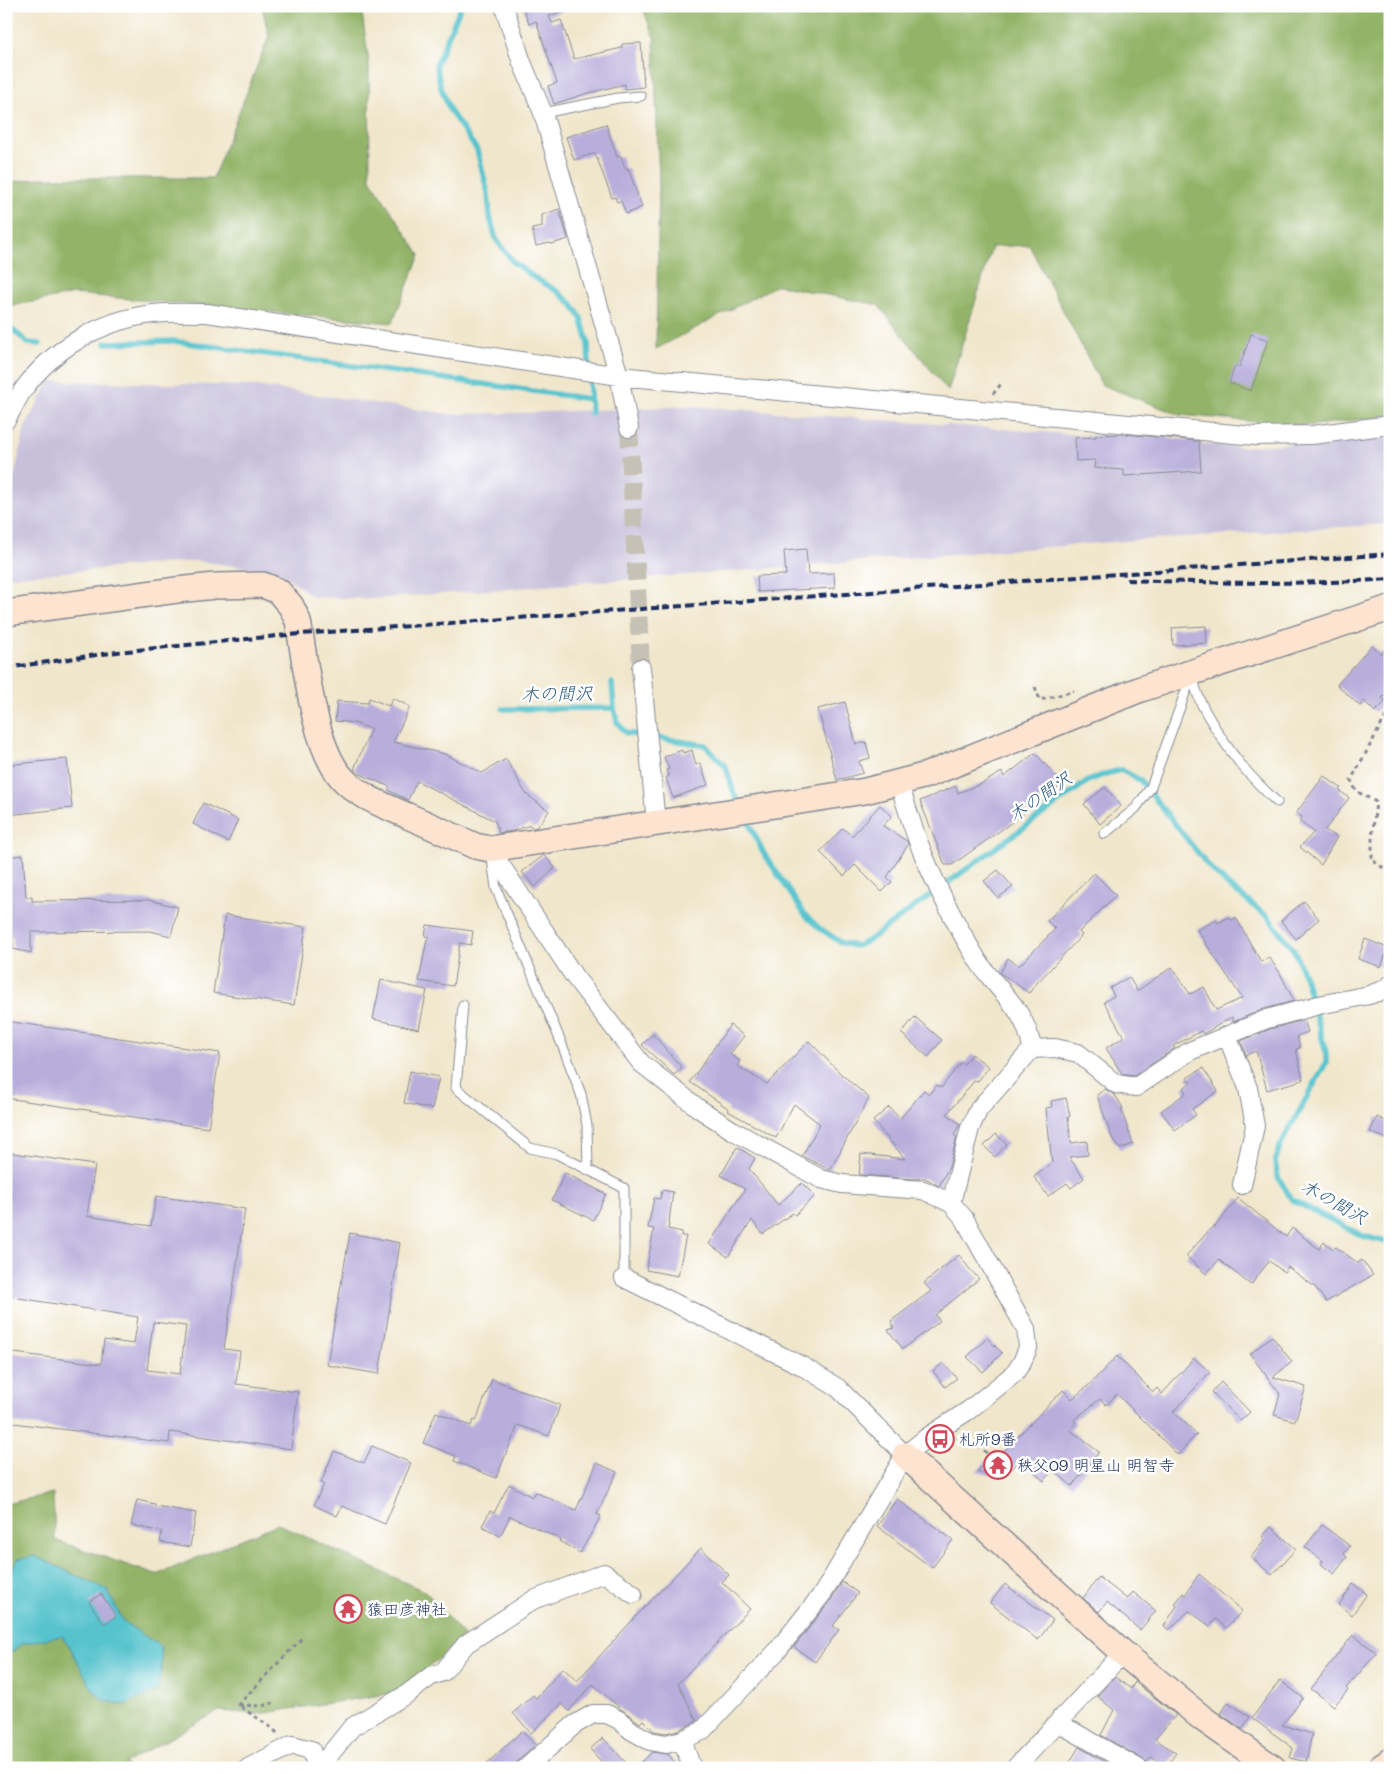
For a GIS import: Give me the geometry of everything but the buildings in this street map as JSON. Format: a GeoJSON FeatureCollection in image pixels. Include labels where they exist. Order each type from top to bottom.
{"type":"FeatureCollection","features":[{"type":"Feature","properties":{"kind":"street"},"geometry":{"type":"LineString","coordinates":[[504,6],[521,60],[543,113],[620,376],[629,428]]}},
{"type":"Feature","properties":{"kind":"street"},"geometry":{"type":"LineString","coordinates":[[6,420],[23,390],[43,366],[69,344],[110,324],[153,314],[207,313],[620,376],[1255,436],[1312,435],[1390,425]]}},
{"type":"Feature","properties":{"kind":"street"},"geometry":{"type":"LineString","coordinates":[[6,613],[215,586],[263,585],[278,590],[291,606],[298,621],[316,722],[329,757],[342,778],[354,789],[378,802],[475,846],[490,849],[865,791],[899,783],[927,775],[1141,689],[1390,608]]}},
{"type":"Feature","properties":{"kind":"street"},"geometry":{"type":"LineString","coordinates":[[641,668],[656,823]]}},
{"type":"Feature","properties":{"kind":"street"},"geometry":{"type":"LineString","coordinates":[[899,783],[924,856],[934,878],[976,958],[1021,1015],[1029,1033],[1032,1049]]}},
{"type":"Feature","properties":{"kind":"street"},"geometry":{"type":"LineString","coordinates":[[490,849],[574,976],[641,1063],[698,1108],[732,1130],[821,1179],[842,1184],[923,1190],[951,1203],[964,1218],[1026,1329],[1028,1348],[1015,1373],[969,1410],[926,1438],[905,1455],[823,1593],[777,1651],[702,1731],[682,1740],[666,1744],[650,1741],[607,1714],[593,1714],[574,1725],[526,1768]]}},
{"type":"Feature","properties":{"kind":"street"},"geometry":{"type":"LineString","coordinates":[[951,1203],[970,1128],[979,1108],[1032,1049],[1054,1048],[1078,1053],[1116,1084],[1136,1086],[1190,1051],[1267,1019],[1319,1005],[1369,995],[1383,990],[1390,985]]}},
{"type":"Feature","properties":{"kind":"street"},"geometry":{"type":"LineString","coordinates":[[1227,1036],[1248,1088],[1255,1126],[1242,1185]]}},
{"type":"Feature","properties":{"kind":"street"},"geometry":{"type":"LineString","coordinates":[[624,1278],[802,1366],[838,1388],[905,1455],[1123,1653],[1202,1718],[1273,1768]]}},
{"type":"Feature","properties":{"kind":"street"},"geometry":{"type":"LineString","coordinates":[[248,1768],[292,1744],[311,1750],[318,1768],[352,1727],[407,1694],[431,1676],[443,1672],[466,1644],[533,1600],[604,1573],[633,1594]]}},
{"type":"Feature","properties":{"kind":"street"},"geometry":{"type":"LineString","coordinates":[[1023,1765],[1060,1719],[1123,1653]]}},
{"type":"Feature","properties":{"kind":"street"},"geometry":{"type":"LineString","coordinates":[[1060,1719],[1067,1728],[1138,1768]]}},
{"type":"Feature","properties":{"kind":"street"},"geometry":{"type":"LineString","coordinates":[[682,1740],[692,1768]]}},
{"type":"Feature","properties":{"kind":"street"},"geometry":{"type":"LineString","coordinates":[[1380,1768],[1390,1761]]}},
{"type":"Feature","properties":{"kind":"lane"},"geometry":{"type":"LineString","coordinates":[[543,113],[618,98],[641,96]]}},
{"type":"Feature","properties":{"kind":"lane"},"geometry":{"type":"LineString","coordinates":[[1192,672],[1199,701],[1235,760],[1277,802]]}},
{"type":"Feature","properties":{"kind":"lane"},"geometry":{"type":"LineString","coordinates":[[1104,834],[1136,808],[1151,787],[1192,672]]}},
{"type":"Feature","properties":{"kind":"lane"},"geometry":{"type":"LineString","coordinates":[[490,849],[496,888],[581,1094],[587,1125],[588,1170]]}},
{"type":"Feature","properties":{"kind":"lane"},"geometry":{"type":"LineString","coordinates":[[463,1005],[456,1088],[530,1148],[557,1154],[624,1188],[624,1278]]}},
{"type":"Feature","properties":{"kind":"path"},"geometry":{"type":"LineString","coordinates":[[1390,709],[1351,780],[1356,791],[1376,802],[1372,860],[1382,867],[1390,869]]}},
{"type":"Feature","properties":{"kind":"path"},"geometry":{"type":"LineString","coordinates":[[978,1445],[990,1456]]}},
{"type":"Feature","properties":{"kind":"path"},"geometry":{"type":"LineString","coordinates":[[238,1705],[304,1636]]}},
{"type":"Feature","properties":{"kind":"path"},"geometry":{"type":"LineString","coordinates":[[238,1705],[262,1706],[273,1703]]}},
{"type":"Feature","properties":{"kind":"path"},"geometry":{"type":"LineString","coordinates":[[238,1705],[272,1728],[290,1746]]}},
{"type":"Feature","properties":{"kind":"shaded area"},"geometry":{"type":"Polygon","coordinates":[[[50,381],[256,386],[449,414],[694,406],[1242,447],[1390,437],[1390,524],[1124,541],[374,599],[313,597],[279,571],[195,561],[6,577],[6,515],[25,427],[50,381]]]}},
{"type":"Feature","properties":{"kind":"green space"},"geometry":{"type":"Polygon","coordinates":[[[262,6],[361,6],[369,63],[370,179],[420,255],[392,323],[74,294],[6,307],[6,183],[39,178],[213,178],[269,36],[262,6]]]}},
{"type":"Feature","properties":{"kind":"green space"},"geometry":{"type":"Polygon","coordinates":[[[642,6],[1390,6],[1390,416],[1306,426],[1180,415],[1102,385],[1029,245],[992,247],[948,391],[878,305],[777,285],[656,349],[659,183],[654,37],[642,6]]]}},
{"type":"Feature","properties":{"kind":"green space"},"geometry":{"type":"Polygon","coordinates":[[[53,1493],[55,1540],[156,1575],[278,1524],[426,1592],[464,1636],[401,1692],[258,1714],[219,1711],[125,1763],[128,1768],[6,1768],[6,1504],[53,1493]]]}},
{"type":"Feature","properties":{"kind":"water"},"geometry":{"type":"Polygon","coordinates":[[[35,1556],[107,1590],[124,1622],[161,1647],[162,1668],[157,1691],[124,1705],[102,1700],[89,1684],[70,1647],[62,1636],[21,1644],[6,1657],[6,1578],[18,1559],[35,1556]]]}},
{"type":"Feature","properties":{"kind":"waterway"},"geometry":{"type":"LineString","coordinates":[[461,6],[436,65],[441,88],[450,111],[477,150],[488,194],[490,217],[496,239],[513,262],[557,291],[572,304],[581,318],[588,342],[591,413]]}},
{"type":"Feature","properties":{"kind":"waterway"},"geometry":{"type":"LineString","coordinates":[[6,324],[28,343],[40,344]]}},
{"type":"Feature","properties":{"kind":"waterway"},"geometry":{"type":"LineString","coordinates":[[106,343],[173,341],[590,399]]}},
{"type":"Feature","properties":{"kind":"waterway"},"geometry":{"type":"LineString","coordinates":[[612,683],[614,708]]}},
{"type":"Feature","properties":{"kind":"waterway","name":"木の間沢"},"geometry":{"type":"LineString","coordinates":[[503,709],[614,708],[617,722],[626,733],[705,745],[726,767],[734,794],[740,804]]}},
{"type":"Feature","properties":{"kind":"waterway","name":"木の間沢"},"geometry":{"type":"LineString","coordinates":[[745,815],[763,852],[805,915],[819,928],[842,943],[856,946],[866,942],[1088,781],[1121,770],[1140,780],[1210,868],[1230,887],[1269,918],[1295,952],[1306,981],[1326,1052],[1326,1063],[1281,1144],[1275,1162],[1278,1177],[1292,1200],[1363,1236],[1390,1243]]}},
{"type":"Feature","properties":{"kind":"tunnel"},"geometry":{"type":"LineString","coordinates":[[629,428],[641,668]]}},
{"type":"Feature","properties":{"kind":"railway"},"geometry":{"type":"LineString","coordinates":[[6,668],[117,652],[287,635],[1390,554]]}},
{"type":"Feature","properties":{"kind":"railway"},"geometry":{"type":"LineString","coordinates":[[1127,580],[1259,583],[1390,579]]}},
{"type":"Feature","properties":{"kind":"place","name":"札所9番"},"geometry":{"type":"Point","coordinates":[940,1439]}},
{"type":"Feature","properties":{"kind":"place","name":"秩父09 明星山 明智寺"},"geometry":{"type":"Point","coordinates":[998,1465]}},
{"type":"Feature","properties":{"kind":"place","name":"猿田彦神社"},"geometry":{"type":"Point","coordinates":[348,1609]}}]}
